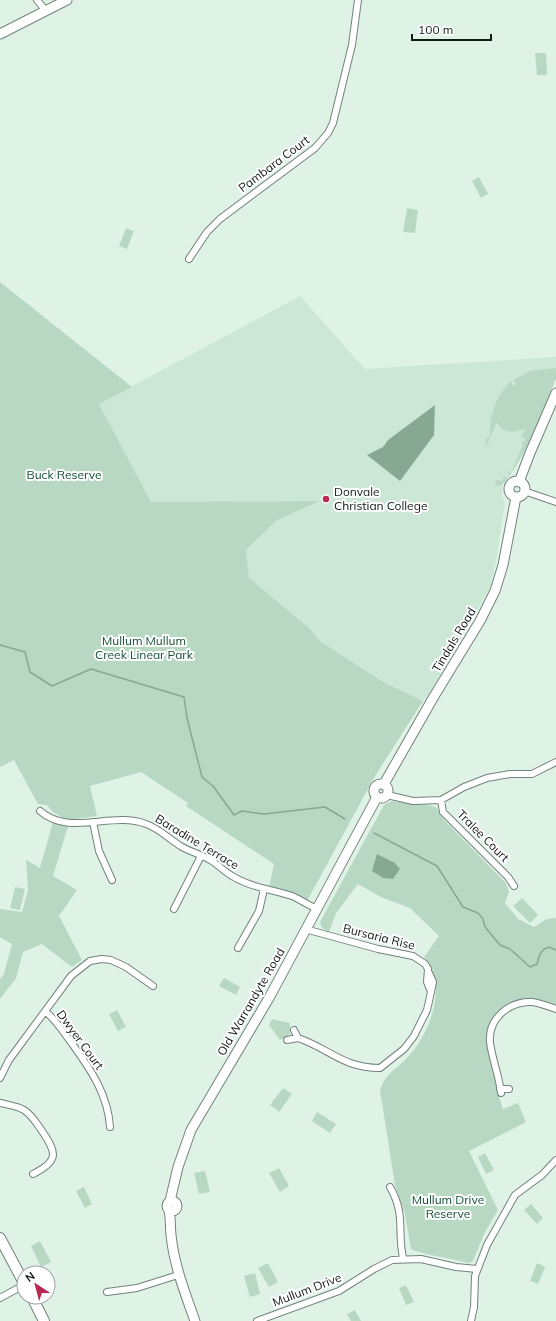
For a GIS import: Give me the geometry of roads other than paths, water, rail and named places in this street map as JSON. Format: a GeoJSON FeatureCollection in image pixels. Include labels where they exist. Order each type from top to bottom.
{"type":"FeatureCollection","features":[{"type":"Feature","properties":{"kind":"main road"},"geometry":{"type":"LineString","coordinates":[[0,34],[67,0]]}},
{"type":"Feature","properties":{"kind":"main road"},"geometry":{"type":"LineString","coordinates":[[519,482],[556,393]]}},
{"type":"Feature","properties":{"kind":"main road"},"geometry":{"type":"LineString","coordinates":[[519,482],[523,485],[524,491],[521,496],[516,497],[511,495],[509,488],[512,483],[519,482]]}},
{"type":"Feature","properties":{"kind":"main road","name":"Tindals Road"},"geometry":{"type":"LineString","coordinates":[[384,784],[433,698],[457,661],[492,597],[503,565],[516,497]]}},
{"type":"Feature","properties":{"kind":"main road"},"geometry":{"type":"LineString","coordinates":[[380,784],[384,784],[388,789],[387,795],[382,798],[378,797],[374,794],[375,788],[380,784]]}},
{"type":"Feature","properties":{"kind":"main road","name":"Old Warrandyte Road"},"geometry":{"type":"LineString","coordinates":[[195,1321],[178,1275],[170,1234],[172,1206],[178,1167],[191,1130],[268,998],[378,797]]}},
{"type":"Feature","properties":{"kind":"main road"},"geometry":{"type":"LineString","coordinates":[[0,1238],[16,1269]]}},
{"type":"Feature","properties":{"kind":"main road"},"geometry":{"type":"LineString","coordinates":[[36,1305],[44,1321]]}},
{"type":"Feature","properties":{"kind":"street"},"geometry":{"type":"LineString","coordinates":[[37,0],[46,11]]}},
{"type":"Feature","properties":{"kind":"street","name":"Pambara Court"},"geometry":{"type":"LineString","coordinates":[[189,259],[207,232],[220,219],[314,148],[328,133],[333,123],[352,45],[358,0]]}},
{"type":"Feature","properties":{"kind":"street"},"geometry":{"type":"LineString","coordinates":[[524,491],[556,502]]}},
{"type":"Feature","properties":{"kind":"street"},"geometry":{"type":"LineString","coordinates":[[387,795],[414,801],[441,800],[464,787],[487,778],[510,774],[532,774],[556,762]]}},
{"type":"Feature","properties":{"kind":"street","name":"Tralee Court"},"geometry":{"type":"LineString","coordinates":[[441,800],[443,812],[508,877],[514,886]]}},
{"type":"Feature","properties":{"kind":"street","name":"Baradine Terrace"},"geometry":{"type":"LineString","coordinates":[[40,811],[46,817],[58,821],[73,823],[126,819],[146,824],[183,847],[212,861],[229,874],[248,884],[296,898],[316,908]]}},
{"type":"Feature","properties":{"kind":"street"},"geometry":{"type":"LineString","coordinates":[[93,822],[99,851],[112,880]]}},
{"type":"Feature","properties":{"kind":"street"},"geometry":{"type":"LineString","coordinates":[[174,909],[201,856]]}},
{"type":"Feature","properties":{"kind":"street"},"geometry":{"type":"LineString","coordinates":[[238,948],[259,911],[264,889]]}},
{"type":"Feature","properties":{"kind":"street","name":"Bursaria Rise"},"geometry":{"type":"LineString","coordinates":[[298,1038],[323,1048],[341,1060],[354,1066],[380,1068],[404,1049],[414,1036],[427,1010],[431,992],[427,982],[428,969],[425,964],[414,956],[378,949],[305,929]]}},
{"type":"Feature","properties":{"kind":"street"},"geometry":{"type":"LineString","coordinates":[[0,1078],[9,1060],[46,1012],[71,976],[90,961],[102,959],[111,960],[126,967],[152,986]]}},
{"type":"Feature","properties":{"kind":"street"},"geometry":{"type":"LineString","coordinates":[[510,1089],[500,1091],[490,1041],[492,1027],[500,1014],[511,1006],[525,1003],[539,1004],[556,1009]]}},
{"type":"Feature","properties":{"kind":"street","name":"Dwyer Court"},"geometry":{"type":"LineString","coordinates":[[46,1012],[54,1019],[89,1067],[106,1102],[110,1127]]}},
{"type":"Feature","properties":{"kind":"street"},"geometry":{"type":"LineString","coordinates":[[287,1040],[298,1038],[294,1030]]}},
{"type":"Feature","properties":{"kind":"street"},"geometry":{"type":"LineString","coordinates":[[0,1103],[24,1110],[32,1117],[53,1147],[54,1154],[51,1162],[44,1169],[34,1174]]}},
{"type":"Feature","properties":{"kind":"street"},"geometry":{"type":"LineString","coordinates":[[472,1321],[477,1269],[487,1245],[515,1195],[545,1172],[556,1160]]}},
{"type":"Feature","properties":{"kind":"street"},"geometry":{"type":"LineString","coordinates":[[390,1187],[400,1211],[400,1241],[403,1258]]}},
{"type":"Feature","properties":{"kind":"street","name":"Mullum Drive"},"geometry":{"type":"LineString","coordinates":[[257,1321],[339,1291],[383,1264],[403,1258],[421,1259],[456,1267],[477,1269]]}},
{"type":"Feature","properties":{"kind":"street"},"geometry":{"type":"LineString","coordinates":[[107,1292],[137,1288],[178,1275]]}},
{"type":"Feature","properties":{"kind":"street"},"geometry":{"type":"LineString","coordinates":[[0,1298],[16,1289]]}},
{"type":"Feature","properties":{"kind":"waterway"},"geometry":{"type":"LineString","coordinates":[[0,645],[25,652],[30,672],[52,686],[91,669],[184,697],[187,718],[202,777],[213,786],[234,815],[242,811],[264,814],[325,807],[345,819]]}},
{"type":"Feature","properties":{"kind":"waterway"},"geometry":{"type":"LineString","coordinates":[[374,833],[437,866],[463,907],[478,913],[483,919],[485,927],[500,945],[510,949],[530,967],[537,964],[539,956],[544,950],[549,947],[556,950]]}},
{"type":"Feature","properties":{"kind":"place","name":"Donvale Christian College"},"geometry":{"type":"Point","coordinates":[326,499]}},
{"type":"Feature","properties":{"kind":"park label","name":"Buck Reserve"},"geometry":{"type":"Point","coordinates":[64,475]}},
{"type":"Feature","properties":{"kind":"park label","name":"Mullum Mullum Creek Linear Park"},"geometry":{"type":"Point","coordinates":[144,648]}},
{"type":"Feature","properties":{"kind":"park label","name":"Mullum Drive Reserve"},"geometry":{"type":"Point","coordinates":[448,1207]}}]}
